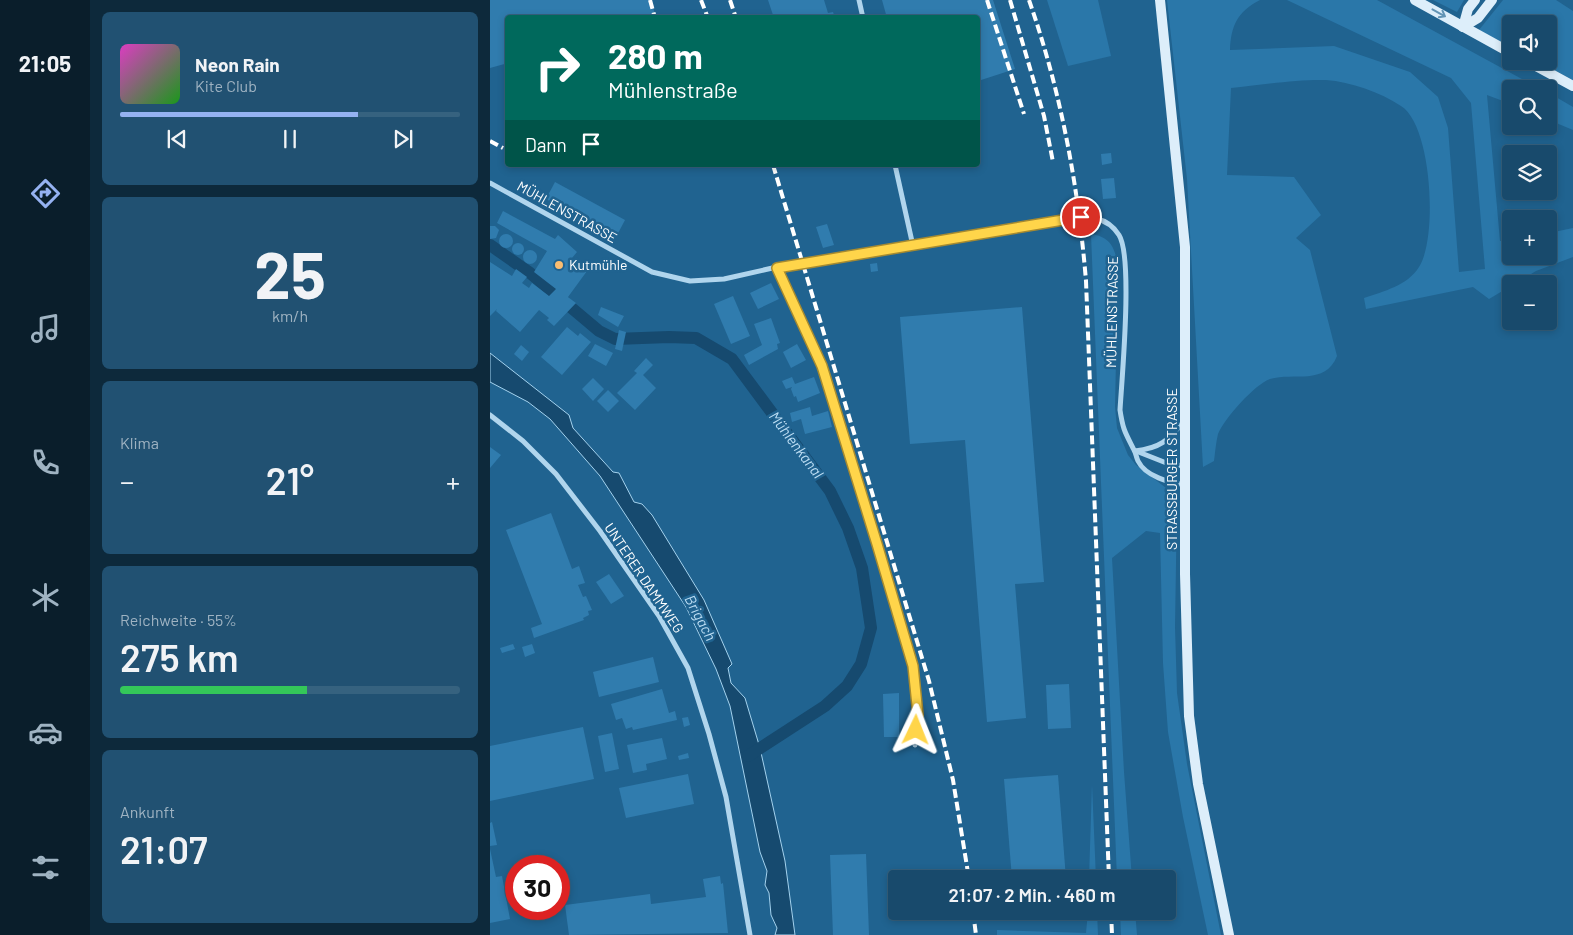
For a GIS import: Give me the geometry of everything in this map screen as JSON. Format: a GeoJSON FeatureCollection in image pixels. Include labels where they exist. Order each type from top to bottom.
{"type":"FeatureCollection","features":[{"type":"Feature","properties":{"kind":"main road","name":"STRASSBURGER STRASSE"},"geometry":{"type":"LineString","coordinates":[[1160,0],[1185,248],[1185,484],[1189,716],[1198,784],[1229,935]]}},
{"type":"Feature","properties":{"kind":"main road"},"geometry":{"type":"LineString","coordinates":[[1415,0],[1502,47]]}},
{"type":"Feature","properties":{"kind":"main road"},"geometry":{"type":"LineString","coordinates":[[1463,27],[1468,9],[1475,0]]}},
{"type":"Feature","properties":{"kind":"main road"},"geometry":{"type":"LineString","coordinates":[[1463,27],[1478,18],[1492,0]]}},
{"type":"Feature","properties":{"kind":"main road"},"geometry":{"type":"LineString","coordinates":[[1544,70],[1573,86]]}},
{"type":"Feature","properties":{"kind":"street"},"geometry":{"type":"LineString","coordinates":[[859,0],[862,15]]}},
{"type":"Feature","properties":{"kind":"street"},"geometry":{"type":"LineString","coordinates":[[895,167],[913,246]]}},
{"type":"Feature","properties":{"kind":"street","name":"MÜHLENSTRASSE"},"geometry":{"type":"LineString","coordinates":[[490,182],[652,272],[690,281],[724,279],[777,268],[1081,217],[1098,219],[1114,229],[1124,247],[1126,266],[1121,419],[1126,437],[1135,451],[1137,460],[1145,470],[1168,481],[1185,484]]}},
{"type":"Feature","properties":{"kind":"street"},"geometry":{"type":"LineString","coordinates":[[777,268],[822,366],[913,666],[918,715],[914,745]]}},
{"type":"Feature","properties":{"kind":"street","name":"UNTERER DAMMWEG"},"geometry":{"type":"LineString","coordinates":[[490,415],[523,441],[556,474],[600,532],[659,616],[688,668],[710,734],[726,797],[750,935]]}},
{"type":"Feature","properties":{"kind":"street"},"geometry":{"type":"LineString","coordinates":[[1135,451],[1152,449],[1170,438],[1185,419]]}},
{"type":"Feature","properties":{"kind":"street"},"geometry":{"type":"LineString","coordinates":[[1135,451],[1169,464],[1185,466]]}},
{"type":"Feature","properties":{"kind":"shaded area"},"geometry":{"type":"Polygon","coordinates":[[[1047,0],[1098,0],[1111,56],[1068,66],[1047,0]]]}},
{"type":"Feature","properties":{"kind":"shaded area"},"geometry":{"type":"Polygon","coordinates":[[[1167,0],[1260,0],[1246,10],[1237,20],[1232,34],[1230,50],[1334,46],[1410,72],[1438,97],[1448,128],[1459,272],[1485,269],[1471,103],[1451,78],[1287,0],[1377,0],[1502,68],[1502,70],[1524,80],[1502,80],[1502,101],[1487,95],[1500,241],[1502,241],[1502,265],[1552,265],[1529,275],[1502,275],[1502,291],[1489,299],[1473,287],[1366,309],[1364,298],[1394,287],[1408,279],[1419,267],[1425,253],[1429,232],[1429,183],[1420,135],[1411,117],[1401,106],[1384,96],[1355,85],[1336,81],[1304,80],[1231,88],[1227,175],[1294,177],[1321,215],[1296,238],[1310,250],[1337,356],[1332,365],[1317,375],[1279,377],[1270,379],[1256,388],[1221,428],[1218,434],[1214,461],[1203,467],[1187,179],[1167,0]]]}},
{"type":"Feature","properties":{"kind":"shaded area"},"geometry":{"type":"Polygon","coordinates":[[[1433,0],[1464,0],[1457,12],[1433,0]]]}},
{"type":"Feature","properties":{"kind":"shaded area"},"geometry":{"type":"Polygon","coordinates":[[[1503,0],[1556,0],[1573,11],[1573,80],[1554,70],[1557,70],[1557,15],[1502,15],[1502,43],[1479,30],[1503,0]]]}},
{"type":"Feature","properties":{"kind":"shaded area"},"geometry":{"type":"Polygon","coordinates":[[[1557,98],[1573,107],[1573,130],[1557,123],[1557,98]]]}},
{"type":"Feature","properties":{"kind":"shaded area"},"geometry":{"type":"Polygon","coordinates":[[[1573,228],[1573,257],[1557,263],[1557,231],[1573,228]]]}},
{"type":"Feature","properties":{"kind":"shaded area"},"geometry":{"type":"Polygon","coordinates":[[[1091,234],[1103,237],[1110,243],[1118,264],[1115,407],[1117,428],[1128,455],[1136,465],[1174,494],[1177,501],[1175,627],[1177,693],[1187,764],[1221,935],[1208,935],[1183,817],[1168,732],[1163,663],[1160,533],[1146,531],[1112,558],[1131,870],[1117,870],[1091,234]]]}},
{"type":"Feature","properties":{"kind":"shaded area"},"geometry":{"type":"Polygon","coordinates":[[[1092,785],[1096,870],[1089,870],[1092,785]]]}},
{"type":"Feature","properties":{"kind":"shaded area"},"geometry":{"type":"Polygon","coordinates":[[[1087,920],[1097,920],[1098,935],[997,935],[997,930],[1086,933],[1087,920]]]}},
{"type":"Feature","properties":{"kind":"shaded area"},"geometry":{"type":"Polygon","coordinates":[[[1120,920],[1136,920],[1137,935],[1121,935],[1120,920]]]}},
{"type":"Feature","properties":{"kind":"water","name":"Brigach"},"geometry":{"type":"Polygon","coordinates":[[[490,353],[569,415],[573,428],[613,472],[619,473],[634,502],[642,504],[652,515],[704,600],[732,664],[728,668],[731,683],[745,698],[760,748],[785,861],[795,935],[775,935],[777,928],[771,915],[769,893],[765,885],[767,871],[760,852],[730,706],[716,669],[686,607],[600,476],[550,419],[528,402],[490,382],[490,353]]]}},
{"type":"Feature","properties":{"kind":"building"},"geometry":{"type":"Polygon","coordinates":[[[490,0],[651,0],[655,15],[505,15],[505,64],[490,68],[490,0]]]}},
{"type":"Feature","properties":{"kind":"building"},"geometry":{"type":"Polygon","coordinates":[[[768,0],[824,0],[828,13],[833,12],[834,15],[773,15],[768,0]]]}},
{"type":"Feature","properties":{"kind":"building"},"geometry":{"type":"Polygon","coordinates":[[[882,0],[993,0],[1015,69],[980,80],[980,15],[886,15],[882,0]]]}},
{"type":"Feature","properties":{"kind":"building"},"geometry":{"type":"Polygon","coordinates":[[[1111,153],[1112,163],[1102,165],[1101,154],[1111,153]]]}},
{"type":"Feature","properties":{"kind":"building"},"geometry":{"type":"Polygon","coordinates":[[[1114,178],[1116,198],[1103,199],[1101,179],[1114,178]]]}},
{"type":"Feature","properties":{"kind":"building"},"geometry":{"type":"Polygon","coordinates":[[[555,182],[625,220],[616,237],[546,199],[555,182]]]}},
{"type":"Feature","properties":{"kind":"building"},"geometry":{"type":"Polygon","coordinates":[[[503,211],[555,239],[558,235],[577,252],[572,258],[587,271],[568,297],[576,303],[554,326],[547,320],[549,318],[539,310],[520,332],[496,311],[497,309],[490,316],[490,262],[512,276],[516,269],[527,277],[522,283],[529,288],[532,283],[549,296],[556,289],[534,272],[547,251],[497,223],[503,211]]]}},
{"type":"Feature","properties":{"kind":"building"},"geometry":{"type":"Polygon","coordinates":[[[827,224],[834,245],[823,248],[816,227],[827,224]]]}},
{"type":"Feature","properties":{"kind":"building"},"geometry":{"type":"Polygon","coordinates":[[[490,226],[495,226],[499,230],[496,238],[490,239],[490,226]]]}},
{"type":"Feature","properties":{"kind":"building"},"geometry":{"type":"Polygon","coordinates":[[[506,234],[511,236],[513,241],[511,246],[506,248],[501,246],[499,241],[501,236],[506,234]]]}},
{"type":"Feature","properties":{"kind":"building"},"geometry":{"type":"Polygon","coordinates":[[[520,243],[523,244],[523,254],[516,255],[513,254],[512,247],[513,244],[520,243]]]}},
{"type":"Feature","properties":{"kind":"building"},"geometry":{"type":"Polygon","coordinates":[[[530,250],[535,252],[537,257],[535,262],[530,264],[525,262],[523,257],[525,252],[530,250]]]}},
{"type":"Feature","properties":{"kind":"building"},"geometry":{"type":"Polygon","coordinates":[[[877,263],[878,271],[871,272],[870,264],[877,263]]]}},
{"type":"Feature","properties":{"kind":"building"},"geometry":{"type":"Polygon","coordinates":[[[771,283],[779,299],[758,309],[750,293],[771,283]]]}},
{"type":"Feature","properties":{"kind":"building"},"geometry":{"type":"Polygon","coordinates":[[[733,296],[750,336],[731,344],[714,304],[733,296]]]}},
{"type":"Feature","properties":{"kind":"building"},"geometry":{"type":"Polygon","coordinates":[[[601,307],[624,316],[618,327],[598,315],[601,307]]]}},
{"type":"Feature","properties":{"kind":"building"},"geometry":{"type":"Polygon","coordinates":[[[1022,307],[1044,582],[1015,584],[1026,718],[987,722],[965,440],[910,444],[900,317],[1022,307]]]}},
{"type":"Feature","properties":{"kind":"building"},"geometry":{"type":"Polygon","coordinates":[[[771,318],[780,343],[777,344],[778,349],[749,365],[744,355],[762,345],[754,324],[771,318]]]}},
{"type":"Feature","properties":{"kind":"building"},"geometry":{"type":"Polygon","coordinates":[[[567,327],[578,336],[580,333],[591,342],[562,375],[541,357],[567,327]]]}},
{"type":"Feature","properties":{"kind":"building"},"geometry":{"type":"Polygon","coordinates":[[[619,330],[626,332],[622,351],[615,349],[619,330]]]}},
{"type":"Feature","properties":{"kind":"building"},"geometry":{"type":"Polygon","coordinates":[[[595,344],[613,353],[606,366],[588,356],[595,344]]]}},
{"type":"Feature","properties":{"kind":"building"},"geometry":{"type":"Polygon","coordinates":[[[797,344],[806,360],[791,368],[783,352],[797,344]]]}},
{"type":"Feature","properties":{"kind":"building"},"geometry":{"type":"Polygon","coordinates":[[[521,345],[529,352],[522,361],[514,354],[521,345]]]}},
{"type":"Feature","properties":{"kind":"building"},"geometry":{"type":"Polygon","coordinates":[[[646,358],[653,365],[643,375],[656,388],[635,410],[617,393],[637,373],[634,371],[646,358]]]}},
{"type":"Feature","properties":{"kind":"building"},"geometry":{"type":"Polygon","coordinates":[[[792,377],[795,384],[814,377],[820,393],[798,402],[796,396],[794,397],[792,387],[786,389],[782,381],[792,377]]]}},
{"type":"Feature","properties":{"kind":"building"},"geometry":{"type":"Polygon","coordinates":[[[593,378],[604,389],[593,401],[582,389],[593,378]]]}},
{"type":"Feature","properties":{"kind":"building"},"geometry":{"type":"Polygon","coordinates":[[[608,390],[619,401],[608,412],[597,401],[608,390]]]}},
{"type":"Feature","properties":{"kind":"building"},"geometry":{"type":"Polygon","coordinates":[[[810,407],[812,416],[828,411],[832,427],[805,434],[801,419],[792,422],[790,413],[810,407]]]}},
{"type":"Feature","properties":{"kind":"building"},"geometry":{"type":"Polygon","coordinates":[[[490,447],[501,455],[490,468],[490,447]]]}},
{"type":"Feature","properties":{"kind":"building"},"geometry":{"type":"Polygon","coordinates":[[[551,513],[572,569],[579,566],[585,583],[578,585],[583,597],[586,596],[592,610],[588,611],[589,615],[583,618],[584,620],[534,638],[531,628],[542,624],[506,530],[551,513]]]}},
{"type":"Feature","properties":{"kind":"building"},"geometry":{"type":"Polygon","coordinates":[[[609,574],[624,596],[611,604],[596,582],[609,574]]]}},
{"type":"Feature","properties":{"kind":"building"},"geometry":{"type":"Polygon","coordinates":[[[513,644],[515,649],[502,653],[500,648],[513,644]]]}},
{"type":"Feature","properties":{"kind":"building"},"geometry":{"type":"Polygon","coordinates":[[[532,644],[535,653],[525,657],[522,647],[532,644]]]}},
{"type":"Feature","properties":{"kind":"building"},"geometry":{"type":"Polygon","coordinates":[[[653,657],[659,682],[599,697],[593,672],[653,657]]]}},
{"type":"Feature","properties":{"kind":"building"},"geometry":{"type":"Polygon","coordinates":[[[1069,684],[1071,728],[1048,729],[1046,685],[1069,684]]]}},
{"type":"Feature","properties":{"kind":"building"},"geometry":{"type":"Polygon","coordinates":[[[662,689],[669,713],[675,711],[677,720],[633,730],[632,727],[626,729],[622,718],[616,720],[611,704],[662,689]]]}},
{"type":"Feature","properties":{"kind":"building"},"geometry":{"type":"Polygon","coordinates":[[[899,693],[899,737],[884,737],[883,694],[899,693]]]}},
{"type":"Feature","properties":{"kind":"building"},"geometry":{"type":"Polygon","coordinates":[[[688,717],[690,725],[684,727],[682,718],[688,717]]]}},
{"type":"Feature","properties":{"kind":"building"},"geometry":{"type":"Polygon","coordinates":[[[583,727],[594,779],[490,801],[490,746],[583,727]]]}},
{"type":"Feature","properties":{"kind":"building"},"geometry":{"type":"Polygon","coordinates":[[[612,733],[619,769],[605,772],[598,736],[612,733]]]}},
{"type":"Feature","properties":{"kind":"building"},"geometry":{"type":"Polygon","coordinates":[[[662,738],[667,759],[646,764],[647,770],[633,773],[627,745],[662,738]]]}},
{"type":"Feature","properties":{"kind":"building"},"geometry":{"type":"Polygon","coordinates":[[[688,753],[689,758],[679,760],[678,756],[688,753]]]}},
{"type":"Feature","properties":{"kind":"building"},"geometry":{"type":"Polygon","coordinates":[[[688,774],[694,804],[626,818],[619,788],[688,774]]]}},
{"type":"Feature","properties":{"kind":"building"},"geometry":{"type":"Polygon","coordinates":[[[1058,775],[1065,870],[1011,870],[1004,779],[1058,775]]]}},
{"type":"Feature","properties":{"kind":"building"},"geometry":{"type":"Polygon","coordinates":[[[492,822],[497,845],[490,846],[490,823],[492,822]]]}},
{"type":"Feature","properties":{"kind":"building"},"geometry":{"type":"Polygon","coordinates":[[[490,849],[496,877],[502,876],[505,892],[505,920],[490,923],[490,849]]]}},
{"type":"Feature","properties":{"kind":"building"},"geometry":{"type":"Polygon","coordinates":[[[866,854],[869,935],[833,935],[830,855],[866,854]]]}},
{"type":"Feature","properties":{"kind":"building"},"geometry":{"type":"Polygon","coordinates":[[[720,876],[721,884],[723,883],[728,933],[569,935],[567,920],[570,920],[570,904],[650,894],[651,904],[706,897],[703,879],[720,876]]]}},
{"type":"Feature","properties":{"kind":"waterway","name":"Mühlenkanal"},"geometry":{"type":"LineString","coordinates":[[490,245],[530,273],[599,331],[615,339],[696,338],[732,359],[830,491],[848,528],[862,568],[871,628],[861,664],[847,686],[825,706],[748,756]]}},
{"type":"Feature","properties":{"kind":"railway"},"geometry":{"type":"LineString","coordinates":[[650,0],[654,15]]}},
{"type":"Feature","properties":{"kind":"railway"},"geometry":{"type":"LineString","coordinates":[[701,0],[707,15]]}},
{"type":"Feature","properties":{"kind":"railway"},"geometry":{"type":"LineString","coordinates":[[730,0],[735,15]]}},
{"type":"Feature","properties":{"kind":"railway"},"geometry":{"type":"LineString","coordinates":[[987,0],[1024,114]]}},
{"type":"Feature","properties":{"kind":"railway"},"geometry":{"type":"LineString","coordinates":[[1010,0],[1044,116],[1053,162]]}},
{"type":"Feature","properties":{"kind":"railway"},"geometry":{"type":"LineString","coordinates":[[1029,0],[1059,104],[1073,174],[1083,245],[1086,281],[1109,870]]}},
{"type":"Feature","properties":{"kind":"railway"},"geometry":{"type":"LineString","coordinates":[[490,141],[503,148]]}},
{"type":"Feature","properties":{"kind":"railway"},"geometry":{"type":"LineString","coordinates":[[774,167],[929,681],[953,780],[968,870]]}},
{"type":"Feature","properties":{"kind":"railway"},"geometry":{"type":"LineString","coordinates":[[974,920],[976,935]]}},
{"type":"Feature","properties":{"kind":"railway"},"geometry":{"type":"LineString","coordinates":[[1111,920],[1112,935]]}},
{"type":"Feature","properties":{"kind":"place","name":"Kutmühle"},"geometry":{"type":"Point","coordinates":[559,265]}},
{"type":"Feature","properties":{"kind":"route"},"geometry":{"type":"LineString","coordinates":[[916,730],[918,715],[913,666],[877,544],[822,366],[777,268],[1081,217]]}}]}
